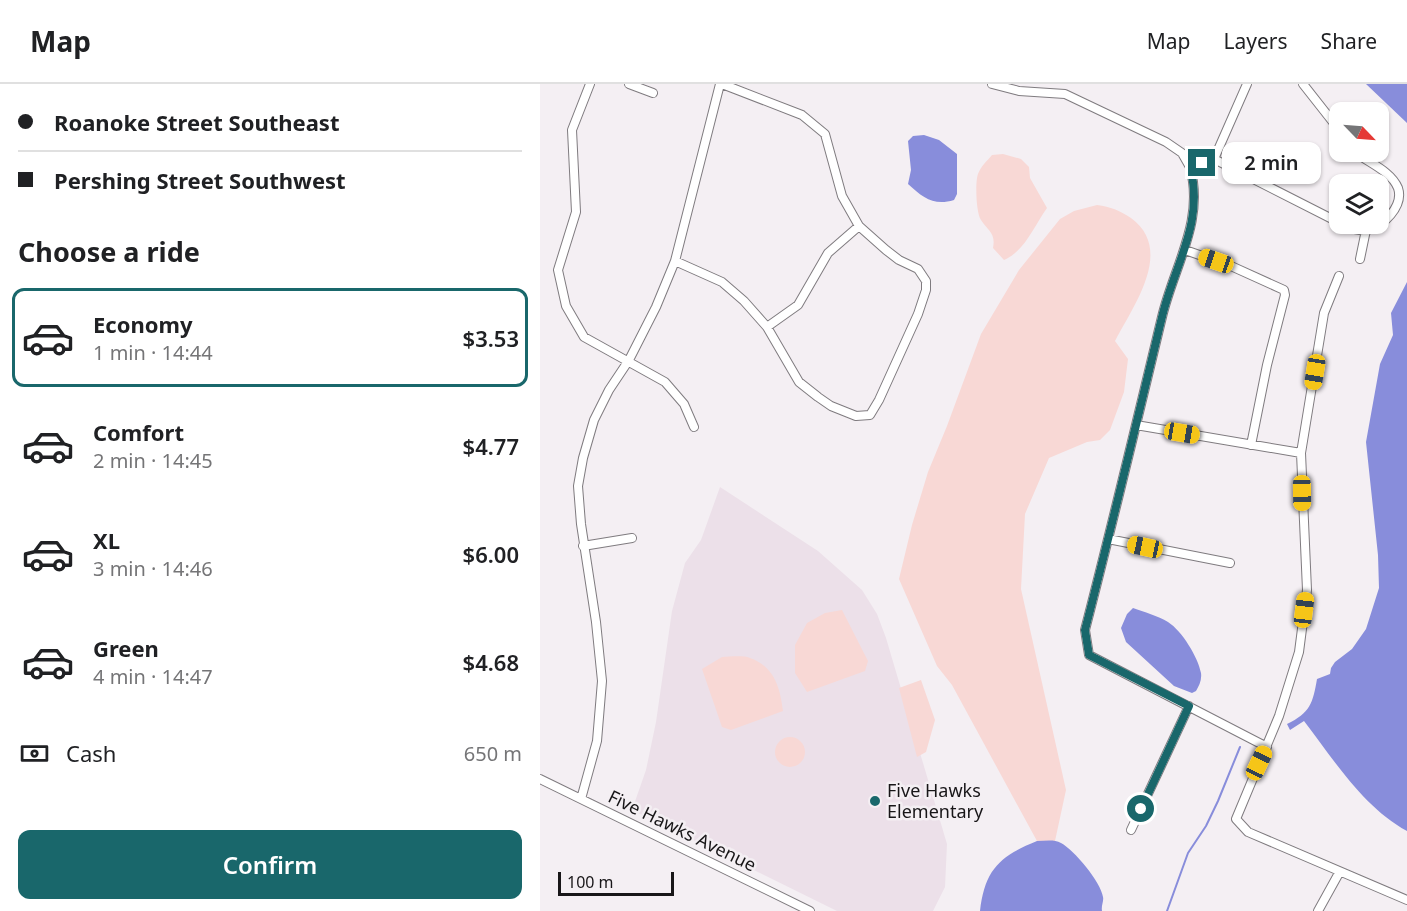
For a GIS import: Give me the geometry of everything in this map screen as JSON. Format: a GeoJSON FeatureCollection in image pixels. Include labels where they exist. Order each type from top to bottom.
{"type":"FeatureCollection","features":[{"type":"Feature","properties":{"kind":"street"},"geometry":{"type":"LineString","coordinates":[[590,84],[572,130],[576,212],[558,270],[566,306],[584,337],[665,382],[684,404],[694,427]]}},
{"type":"Feature","properties":{"kind":"street"},"geometry":{"type":"LineString","coordinates":[[629,84],[653,93]]}},
{"type":"Feature","properties":{"kind":"street"},"geometry":{"type":"LineString","coordinates":[[581,799],[597,741],[602,681],[578,486],[583,458],[594,420],[609,390],[629,360],[675,261],[721,84],[802,115],[825,134],[842,196],[859,226],[885,250],[918,269],[926,281],[926,290],[918,314],[879,400],[870,415],[856,416],[831,406],[799,382],[767,327],[744,301],[722,282],[675,261]]}},
{"type":"Feature","properties":{"kind":"street"},"geometry":{"type":"LineString","coordinates":[[992,84],[1019,91],[1065,94],[1166,142],[1182,153],[1190,167],[1195,186],[1185,250],[1163,312],[1085,630],[1089,655],[1267,747]]}},
{"type":"Feature","properties":{"kind":"street"},"geometry":{"type":"LineString","coordinates":[[1214,159],[1247,84]]}},
{"type":"Feature","properties":{"kind":"street"},"geometry":{"type":"LineString","coordinates":[[1304,84],[1329,117]]}},
{"type":"Feature","properties":{"kind":"street"},"geometry":{"type":"LineString","coordinates":[[1190,167],[1214,159],[1329,217]]}},
{"type":"Feature","properties":{"kind":"street"},"geometry":{"type":"LineString","coordinates":[[1369,162],[1386,174]]}},
{"type":"Feature","properties":{"kind":"street"},"geometry":{"type":"LineString","coordinates":[[1389,176],[1398,190],[1396,208],[1389,216]]}},
{"type":"Feature","properties":{"kind":"street"},"geometry":{"type":"LineString","coordinates":[[767,327],[798,305],[828,253],[859,226]]}},
{"type":"Feature","properties":{"kind":"street"},"geometry":{"type":"LineString","coordinates":[[1360,260],[1365,234]]}},
{"type":"Feature","properties":{"kind":"street"},"geometry":{"type":"LineString","coordinates":[[1185,250],[1231,266],[1284,290],[1285,295],[1267,365],[1251,445]]}},
{"type":"Feature","properties":{"kind":"street"},"geometry":{"type":"LineString","coordinates":[[1339,276],[1324,313],[1301,453],[1307,590],[1299,652],[1267,747],[1236,819],[1248,832],[1339,873],[1407,900]]}},
{"type":"Feature","properties":{"kind":"street"},"geometry":{"type":"LineString","coordinates":[[1136,425],[1301,453]]}},
{"type":"Feature","properties":{"kind":"street"},"geometry":{"type":"LineString","coordinates":[[584,546],[632,538]]}},
{"type":"Feature","properties":{"kind":"street"},"geometry":{"type":"LineString","coordinates":[[1108,539],[1230,563]]}},
{"type":"Feature","properties":{"kind":"street"},"geometry":{"type":"LineString","coordinates":[[1131,830],[1189,706]]}},
{"type":"Feature","properties":{"kind":"street","name":"Five Hawks Avenue"},"geometry":{"type":"LineString","coordinates":[[540,779],[810,911]]}},
{"type":"Feature","properties":{"kind":"street"},"geometry":{"type":"LineString","coordinates":[[1318,911],[1339,873]]}},
{"type":"Feature","properties":{"kind":"shaded area"},"geometry":{"type":"Polygon","coordinates":[[[1003,154],[1021,159],[1029,167],[1030,178],[1047,208],[1018,251],[1004,260],[993,248],[992,235],[979,216],[976,190],[978,174],[982,166],[992,155],[1003,154]]]}},
{"type":"Feature","properties":{"kind":"shaded area"},"geometry":{"type":"Polygon","coordinates":[[[1097,205],[1123,213],[1144,231],[1150,246],[1150,262],[1140,295],[1115,341],[1128,359],[1124,392],[1110,430],[1100,440],[1087,442],[1049,458],[1025,514],[1021,589],[1066,790],[1055,841],[1037,841],[952,685],[937,666],[899,579],[928,472],[981,334],[1019,270],[1060,219],[1074,211],[1097,205]]]}},
{"type":"Feature","properties":{"kind":"shaded area"},"geometry":{"type":"Polygon","coordinates":[[[720,487],[818,551],[862,590],[877,614],[947,844],[945,887],[933,911],[837,911],[632,810],[646,770],[656,722],[672,611],[685,563],[701,540],[720,487]]]}},
{"type":"Feature","properties":{"kind":"shaded area"},"geometry":{"type":"Polygon","coordinates":[[[842,610],[868,661],[865,671],[807,692],[795,673],[795,645],[807,623],[825,613],[842,610]]]}},
{"type":"Feature","properties":{"kind":"shaded area"},"geometry":{"type":"Polygon","coordinates":[[[722,657],[747,657],[765,667],[778,686],[783,711],[731,730],[722,727],[702,669],[722,657]]]}},
{"type":"Feature","properties":{"kind":"shaded area"},"geometry":{"type":"Polygon","coordinates":[[[921,680],[935,720],[926,752],[917,757],[899,688],[921,680]]]}},
{"type":"Feature","properties":{"kind":"shaded area"},"geometry":{"type":"Polygon","coordinates":[[[790,737],[801,741],[805,752],[801,763],[790,767],[779,763],[775,752],[779,741],[790,737]]]}},
{"type":"Feature","properties":{"kind":"water"},"geometry":{"type":"Polygon","coordinates":[[[1366,84],[1407,84],[1407,123],[1389,106],[1389,102],[1385,102],[1366,84]]]}},
{"type":"Feature","properties":{"kind":"water"},"geometry":{"type":"Polygon","coordinates":[[[924,135],[939,140],[957,154],[957,194],[954,200],[940,202],[929,199],[908,184],[911,170],[908,141],[913,136],[924,135]]]}},
{"type":"Feature","properties":{"kind":"water"},"geometry":{"type":"Polygon","coordinates":[[[1407,282],[1407,831],[1391,821],[1363,796],[1304,721],[1290,730],[1287,724],[1306,711],[1312,701],[1317,679],[1330,674],[1335,662],[1352,649],[1366,629],[1379,588],[1378,555],[1366,442],[1380,364],[1393,335],[1391,313],[1407,282]]]}},
{"type":"Feature","properties":{"kind":"water"},"geometry":{"type":"Polygon","coordinates":[[[1133,608],[1168,622],[1184,638],[1197,660],[1201,673],[1201,680],[1196,691],[1192,693],[1174,686],[1126,642],[1121,628],[1127,614],[1133,608]]]}},
{"type":"Feature","properties":{"kind":"water"},"geometry":{"type":"Polygon","coordinates":[[[1037,841],[1058,842],[1079,859],[1101,891],[1102,911],[980,911],[986,884],[996,866],[1013,852],[1037,841]]]}},
{"type":"Feature","properties":{"kind":"waterway"},"geometry":{"type":"LineString","coordinates":[[1167,911],[1188,853],[1206,826],[1240,747]]}},
{"type":"Feature","properties":{"kind":"place","name":"Five Hawks Elementary"},"geometry":{"type":"Point","coordinates":[875,801]}},
{"type":"Feature","properties":{"kind":"route"},"geometry":{"type":"LineString","coordinates":[[1141,809],[1189,706],[1089,655],[1085,630],[1163,312],[1185,250],[1195,186],[1190,167],[1202,163]]}}]}
